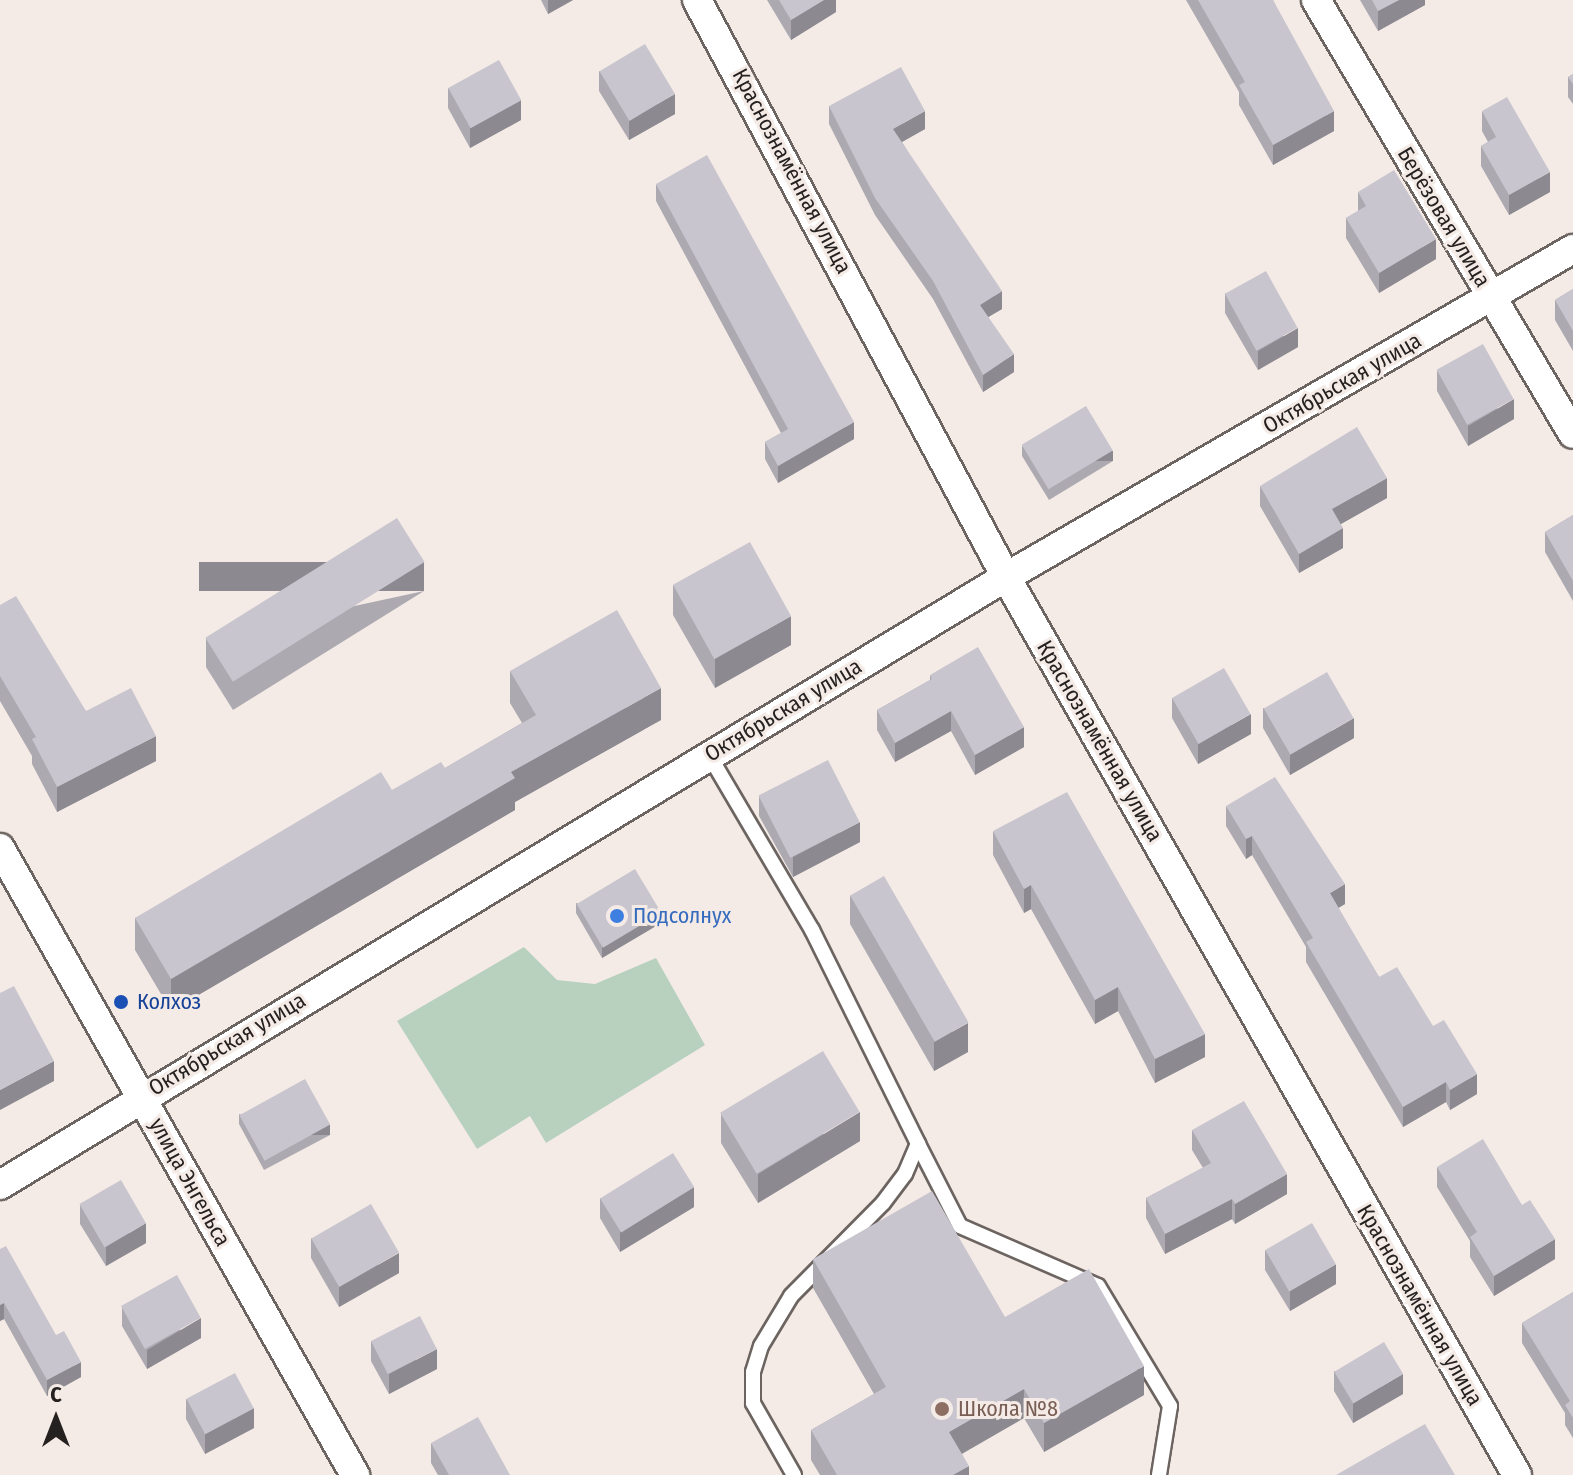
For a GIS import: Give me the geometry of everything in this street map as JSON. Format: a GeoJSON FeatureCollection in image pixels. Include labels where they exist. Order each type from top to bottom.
{"type":"FeatureCollection","features":[{"type":"Feature","properties":{"kind":"street","name":"Краснознамённая улица"},"geometry":{"type":"LineString","coordinates":[[697,0],[1006,577],[1517,1475]]}},
{"type":"Feature","properties":{"kind":"street","name":"Берёзовая улица"},"geometry":{"type":"LineString","coordinates":[[1316,0],[1573,434]]}},
{"type":"Feature","properties":{"kind":"street","name":"Октябрьская улица"},"geometry":{"type":"LineString","coordinates":[[0,1185],[142,1096],[1006,577],[1573,249]]}},
{"type":"Feature","properties":{"kind":"street","name":"улица Энгельса"},"geometry":{"type":"LineString","coordinates":[[0,848],[355,1475]]}},
{"type":"Feature","properties":{"kind":"lane"},"geometry":{"type":"LineString","coordinates":[[709,755],[812,930],[960,1226],[1098,1286],[1170,1406],[1159,1475]]}},
{"type":"Feature","properties":{"kind":"lane"},"geometry":{"type":"LineString","coordinates":[[794,1475],[753,1403],[753,1372],[761,1346],[791,1296],[891,1193],[918,1144]]}},
{"type":"Feature","properties":{"kind":"green space"},"geometry":{"type":"Polygon","coordinates":[[[524,947],[557,980],[595,984],[656,958],[705,1045],[546,1143],[530,1116],[477,1149],[397,1021],[524,947]]]}},
{"type":"Feature","properties":{"kind":"building"},"geometry":{"type":"Polygon","coordinates":[[[779,0],[824,0],[791,20],[779,0]]]}},
{"type":"Feature","properties":{"kind":"building"},"geometry":{"type":"Polygon","coordinates":[[[1198,0],[1273,0],[1334,111],[1273,145],[1239,85],[1245,82],[1198,0]]]}},
{"type":"Feature","properties":{"kind":"building"},"geometry":{"type":"Polygon","coordinates":[[[1372,0],[1399,0],[1378,11],[1372,0]]]}},
{"type":"Feature","properties":{"kind":"building"},"geometry":{"type":"Polygon","coordinates":[[[645,44],[675,94],[629,121],[600,71],[645,44]]]}},
{"type":"Feature","properties":{"kind":"building"},"geometry":{"type":"Polygon","coordinates":[[[499,60],[521,100],[471,128],[448,88],[499,60]]]}},
{"type":"Feature","properties":{"kind":"building"},"geometry":{"type":"Polygon","coordinates":[[[901,67],[925,111],[893,129],[1002,291],[980,305],[1014,354],[983,375],[933,281],[875,198],[829,106],[901,67]]]}},
{"type":"Feature","properties":{"kind":"building"},"geometry":{"type":"Polygon","coordinates":[[[1507,97],[1550,172],[1509,195],[1481,146],[1496,137],[1482,111],[1507,97]]]}},
{"type":"Feature","properties":{"kind":"building"},"geometry":{"type":"Polygon","coordinates":[[[707,155],[854,422],[778,466],[765,442],[788,429],[656,184],[707,155]]]}},
{"type":"Feature","properties":{"kind":"building"},"geometry":{"type":"Polygon","coordinates":[[[1394,170],[1436,239],[1379,273],[1346,218],[1366,206],[1358,192],[1394,170]]]}},
{"type":"Feature","properties":{"kind":"building"},"geometry":{"type":"Polygon","coordinates":[[[1266,271],[1298,328],[1256,351],[1225,294],[1266,271]]]}},
{"type":"Feature","properties":{"kind":"building"},"geometry":{"type":"Polygon","coordinates":[[[1573,289],[1573,331],[1555,300],[1573,289]]]}},
{"type":"Feature","properties":{"kind":"building"},"geometry":{"type":"Polygon","coordinates":[[[1483,344],[1514,399],[1467,425],[1437,370],[1483,344]]]}},
{"type":"Feature","properties":{"kind":"building"},"geometry":{"type":"Polygon","coordinates":[[[1086,406],[1113,451],[1048,489],[1022,445],[1086,406]]]}},
{"type":"Feature","properties":{"kind":"building"},"geometry":{"type":"Polygon","coordinates":[[[1357,427],[1387,478],[1332,509],[1343,528],[1299,554],[1260,486],[1357,427]]]}},
{"type":"Feature","properties":{"kind":"building"},"geometry":{"type":"Polygon","coordinates":[[[1573,515],[1573,581],[1545,532],[1573,515]]]}},
{"type":"Feature","properties":{"kind":"building"},"geometry":{"type":"Polygon","coordinates":[[[397,518],[425,562],[233,682],[205,638],[397,518]]]}},
{"type":"Feature","properties":{"kind":"building"},"geometry":{"type":"Polygon","coordinates":[[[750,542],[791,616],[714,659],[673,585],[750,542]]]}},
{"type":"Feature","properties":{"kind":"building"},"geometry":{"type":"Polygon","coordinates":[[[16,596],[86,711],[131,688],[156,736],[57,787],[32,739],[36,737],[0,676],[0,605],[16,596]]]}},
{"type":"Feature","properties":{"kind":"building"},"geometry":{"type":"Polygon","coordinates":[[[617,610],[661,688],[511,772],[515,778],[171,979],[135,918],[381,772],[392,790],[441,762],[445,768],[536,715],[510,671],[617,610]]]}},
{"type":"Feature","properties":{"kind":"building"},"geometry":{"type":"Polygon","coordinates":[[[978,647],[1024,727],[975,755],[951,711],[895,743],[877,710],[932,679],[930,675],[978,647]]]}},
{"type":"Feature","properties":{"kind":"building"},"geometry":{"type":"Polygon","coordinates":[[[1224,668],[1250,714],[1199,744],[1172,698],[1224,668]]]}},
{"type":"Feature","properties":{"kind":"building"},"geometry":{"type":"Polygon","coordinates":[[[1327,672],[1354,718],[1290,754],[1264,708],[1327,672]]]}},
{"type":"Feature","properties":{"kind":"building"},"geometry":{"type":"Polygon","coordinates":[[[828,760],[860,822],[790,858],[759,795],[828,760]]]}},
{"type":"Feature","properties":{"kind":"building"},"geometry":{"type":"Polygon","coordinates":[[[1275,777],[1345,884],[1330,893],[1379,977],[1397,967],[1433,1026],[1444,1020],[1477,1074],[1450,1090],[1446,1082],[1403,1107],[1306,942],[1313,938],[1252,836],[1246,839],[1226,806],[1275,777]]]}},
{"type":"Feature","properties":{"kind":"building"},"geometry":{"type":"Polygon","coordinates":[[[1067,792],[1205,1034],[1155,1059],[1118,987],[1095,1000],[1031,885],[1024,889],[993,831],[1067,792]]]}},
{"type":"Feature","properties":{"kind":"building"},"geometry":{"type":"Polygon","coordinates":[[[635,869],[661,913],[603,948],[577,904],[635,869]]]}},
{"type":"Feature","properties":{"kind":"building"},"geometry":{"type":"Polygon","coordinates":[[[884,876],[968,1022],[935,1042],[850,896],[884,876]]]}},
{"type":"Feature","properties":{"kind":"building"},"geometry":{"type":"Polygon","coordinates":[[[14,986],[54,1061],[0,1090],[0,993],[14,986]]]}},
{"type":"Feature","properties":{"kind":"building"},"geometry":{"type":"Polygon","coordinates":[[[823,1051],[860,1112],[757,1174],[720,1113],[823,1051]]]}},
{"type":"Feature","properties":{"kind":"building"},"geometry":{"type":"Polygon","coordinates":[[[305,1079],[330,1124],[265,1161],[239,1115],[305,1079]]]}},
{"type":"Feature","properties":{"kind":"building"},"geometry":{"type":"Polygon","coordinates":[[[1244,1101],[1287,1174],[1235,1204],[1232,1199],[1165,1234],[1146,1198],[1211,1163],[1192,1130],[1244,1101]]]}},
{"type":"Feature","properties":{"kind":"building"},"geometry":{"type":"Polygon","coordinates":[[[1483,1139],[1522,1205],[1530,1200],[1555,1239],[1494,1276],[1470,1237],[1477,1232],[1437,1167],[1483,1139]]]}},
{"type":"Feature","properties":{"kind":"building"},"geometry":{"type":"Polygon","coordinates":[[[673,1153],[694,1187],[621,1232],[600,1199],[673,1153]]]}},
{"type":"Feature","properties":{"kind":"building"},"geometry":{"type":"Polygon","coordinates":[[[121,1180],[146,1223],[104,1247],[79,1204],[121,1180]]]}},
{"type":"Feature","properties":{"kind":"building"},"geometry":{"type":"Polygon","coordinates":[[[932,1191],[1005,1317],[1089,1269],[1144,1366],[1044,1423],[1024,1389],[949,1432],[969,1466],[953,1475],[837,1475],[811,1430],[886,1387],[813,1259],[932,1191]]]}},
{"type":"Feature","properties":{"kind":"building"},"geometry":{"type":"Polygon","coordinates":[[[371,1204],[399,1252],[339,1287],[311,1238],[371,1204]]]}},
{"type":"Feature","properties":{"kind":"building"},"geometry":{"type":"Polygon","coordinates":[[[1312,1223],[1336,1265],[1289,1292],[1265,1250],[1312,1223]]]}},
{"type":"Feature","properties":{"kind":"building"},"geometry":{"type":"Polygon","coordinates":[[[6,1246],[56,1335],[64,1331],[81,1362],[47,1380],[4,1303],[0,1305],[0,1249],[6,1246]]]}},
{"type":"Feature","properties":{"kind":"building"},"geometry":{"type":"Polygon","coordinates":[[[177,1275],[201,1318],[145,1349],[121,1306],[177,1275]]]}},
{"type":"Feature","properties":{"kind":"building"},"geometry":{"type":"Polygon","coordinates":[[[1573,1292],[1573,1418],[1565,1405],[1570,1401],[1522,1323],[1573,1292]]]}},
{"type":"Feature","properties":{"kind":"building"},"geometry":{"type":"Polygon","coordinates":[[[420,1316],[437,1349],[388,1374],[371,1341],[420,1316]]]}},
{"type":"Feature","properties":{"kind":"building"},"geometry":{"type":"Polygon","coordinates":[[[1384,1342],[1403,1374],[1353,1404],[1334,1372],[1384,1342]]]}},
{"type":"Feature","properties":{"kind":"building"},"geometry":{"type":"Polygon","coordinates":[[[235,1373],[254,1408],[205,1434],[186,1399],[235,1373]]]}},
{"type":"Feature","properties":{"kind":"building"},"geometry":{"type":"Polygon","coordinates":[[[478,1417],[510,1475],[449,1475],[431,1443],[478,1417]]]}},
{"type":"Feature","properties":{"kind":"building"},"geometry":{"type":"Polygon","coordinates":[[[1425,1424],[1455,1475],[1336,1475],[1425,1424]]]}},
{"type":"Feature","properties":{"kind":"place","name":"Подсолнух"},"geometry":{"type":"Point","coordinates":[617,916]}},
{"type":"Feature","properties":{"kind":"place","name":"Колхоз"},"geometry":{"type":"Point","coordinates":[121,1002]}},
{"type":"Feature","properties":{"kind":"place","name":"Школа №8"},"geometry":{"type":"Point","coordinates":[942,1409]}}]}
